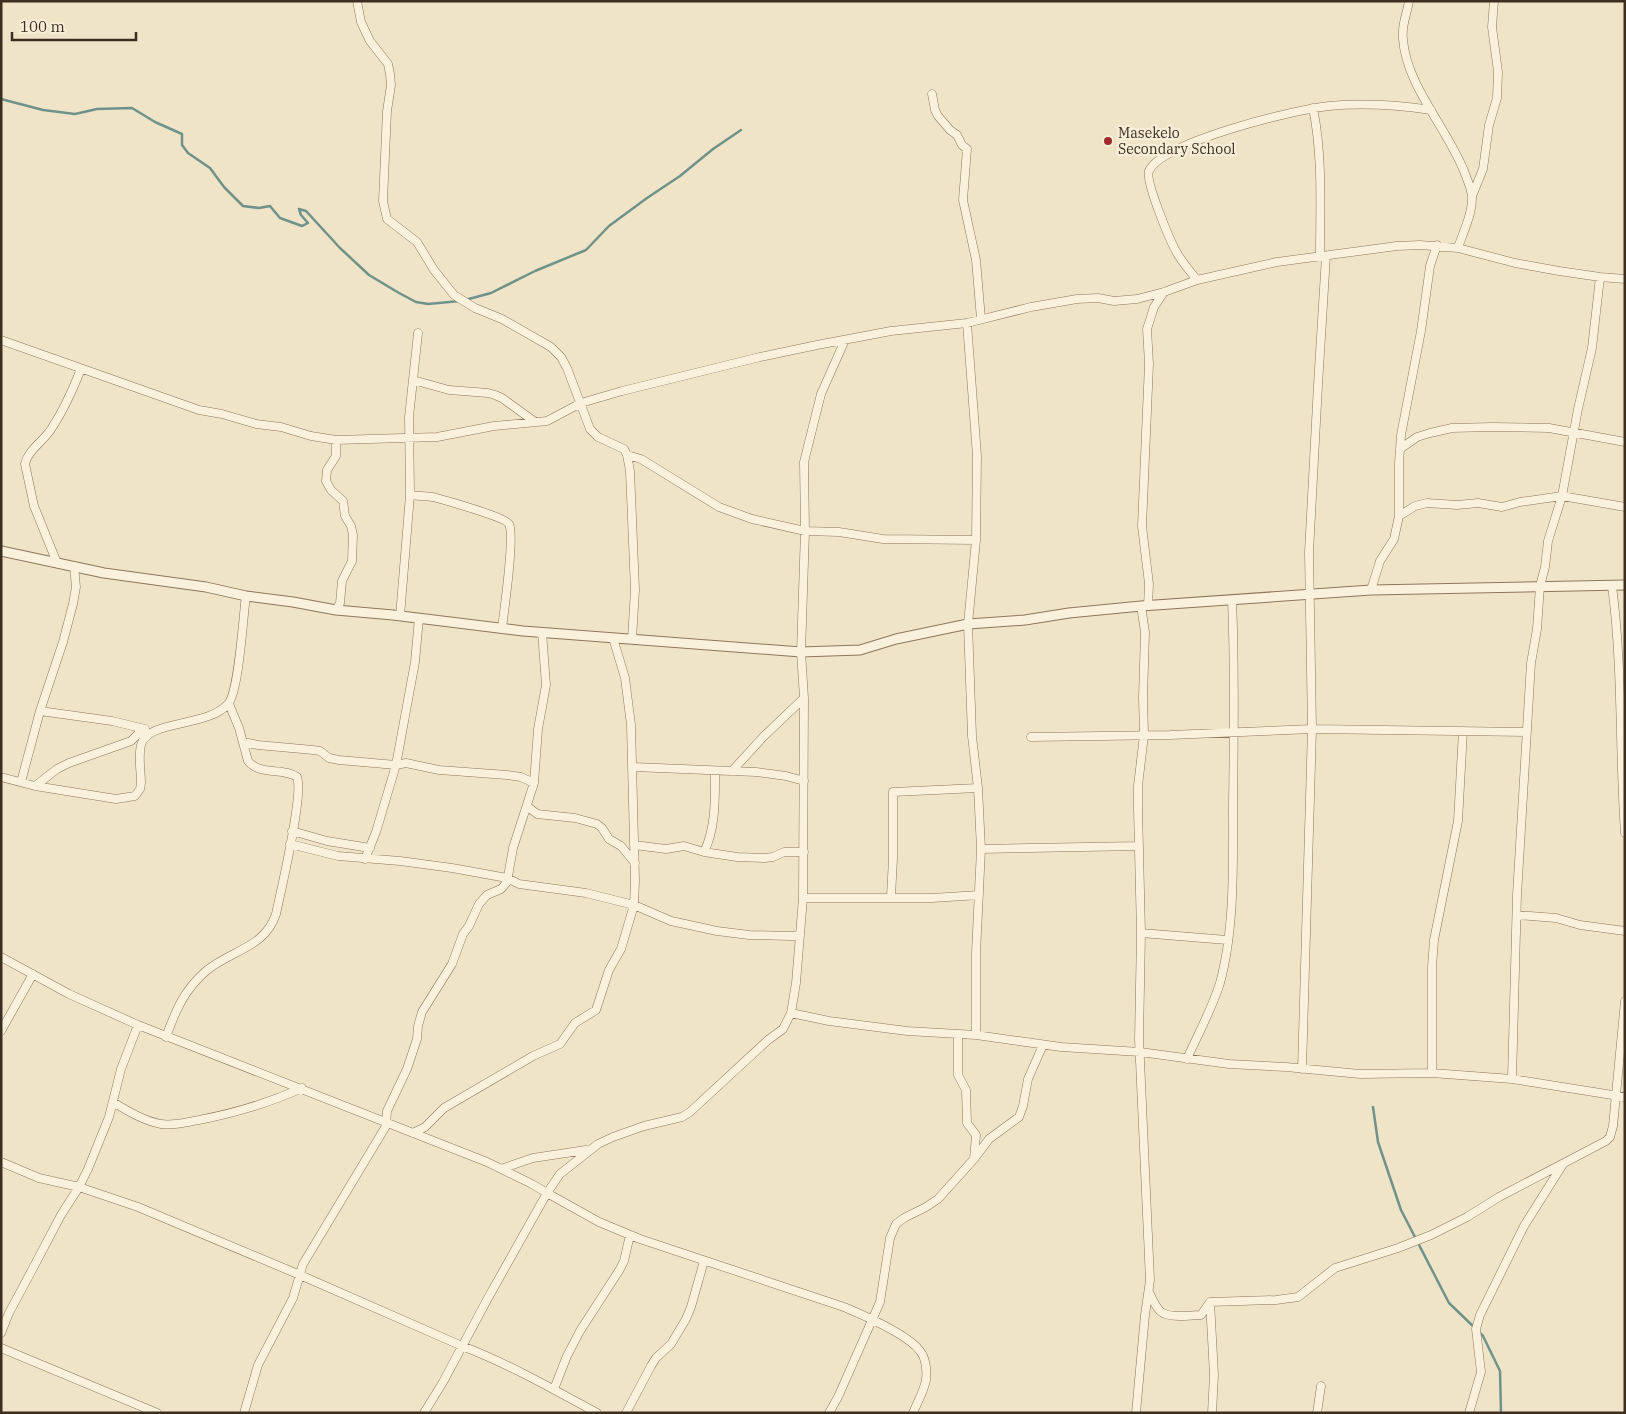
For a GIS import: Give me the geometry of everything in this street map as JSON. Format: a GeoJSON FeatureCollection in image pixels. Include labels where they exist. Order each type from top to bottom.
{"type":"FeatureCollection","features":[{"type":"Feature","properties":{"kind":"street"},"geometry":{"type":"LineString","coordinates":[[357,1],[361,22],[370,41],[388,64],[390,74],[391,85],[387,111],[383,201],[387,219],[417,242],[434,270],[454,295],[475,308],[502,319],[557,352],[567,368],[581,403],[586,423],[594,434],[624,449],[628,454],[641,459],[694,493],[730,512],[752,519],[805,531],[839,532],[883,539],[976,540]]}},
{"type":"Feature","properties":{"kind":"street"},"geometry":{"type":"LineString","coordinates":[[1409,1],[1402,33],[1405,53],[1431,110],[1459,159],[1472,196]]}},
{"type":"Feature","properties":{"kind":"street"},"geometry":{"type":"LineString","coordinates":[[1458,248],[1469,214],[1472,196],[1483,169],[1490,125],[1497,98],[1498,72],[1492,27],[1494,1]]}},
{"type":"Feature","properties":{"kind":"street"},"geometry":{"type":"LineString","coordinates":[[932,94],[938,116],[957,135],[967,149],[963,200],[976,260],[982,319]]}},
{"type":"Feature","properties":{"kind":"street"},"geometry":{"type":"LineString","coordinates":[[1197,280],[1176,252],[1149,182],[1148,176],[1155,163],[1194,141],[1266,119],[1313,108],[1358,104],[1431,110]]}},
{"type":"Feature","properties":{"kind":"street"},"geometry":{"type":"LineString","coordinates":[[1302,1069],[1312,729],[1310,552],[1323,256],[1321,185],[1313,108]]}},
{"type":"Feature","properties":{"kind":"street"},"geometry":{"type":"LineString","coordinates":[[1371,590],[1380,561],[1394,539],[1399,516],[1400,449],[1403,426],[1409,403],[1430,266],[1437,245]]}},
{"type":"Feature","properties":{"kind":"street"},"geometry":{"type":"LineString","coordinates":[[1,340],[198,410],[222,414],[256,424],[276,426],[316,437],[336,440],[437,437],[494,426],[552,419],[581,403],[760,357],[845,340],[891,331],[967,323],[1031,307],[1077,299],[1098,298],[1126,301],[1164,292],[1197,280],[1277,262],[1397,246],[1437,245],[1458,248],[1515,263],[1600,277],[1625,279]]}},
{"type":"Feature","properties":{"kind":"street"},"geometry":{"type":"LineString","coordinates":[[1512,1080],[1517,915],[1531,663],[1537,629],[1540,586],[1545,567],[1548,541],[1562,496],[1592,348],[1600,277]]}},
{"type":"Feature","properties":{"kind":"street"},"geometry":{"type":"LineString","coordinates":[[1136,1413],[1144,1315],[1149,1292],[1140,1052],[1141,933],[1138,846],[1138,786],[1144,735],[1144,606],[1149,584],[1142,526],[1149,364],[1147,328],[1154,307],[1164,292]]}},
{"type":"Feature","properties":{"kind":"street"},"geometry":{"type":"LineString","coordinates":[[967,323],[977,448],[976,540],[968,624],[972,736],[978,788],[981,849],[976,953],[976,1035]]}},
{"type":"Feature","properties":{"kind":"street"},"geometry":{"type":"LineString","coordinates":[[400,616],[410,495],[410,405],[418,333]]}},
{"type":"Feature","properties":{"kind":"street"},"geometry":{"type":"LineString","coordinates":[[424,1413],[444,1382],[462,1346],[560,1174],[590,1149],[613,1137],[644,1126],[682,1117],[690,1112],[768,1040],[783,1029],[791,1013],[803,898],[804,698],[801,652],[805,531],[803,475],[806,452],[821,394],[845,340]]}},
{"type":"Feature","properties":{"kind":"street"},"geometry":{"type":"LineString","coordinates":[[57,563],[34,506],[25,464],[27,458],[52,429],[67,402],[81,369]]}},
{"type":"Feature","properties":{"kind":"street"},"geometry":{"type":"LineString","coordinates":[[413,380],[449,390],[495,395],[535,422]]}},
{"type":"Feature","properties":{"kind":"street"},"geometry":{"type":"LineString","coordinates":[[1400,449],[1417,437],[1452,428],[1516,426],[1548,428],[1625,442]]}},
{"type":"Feature","properties":{"kind":"street"},"geometry":{"type":"LineString","coordinates":[[336,440],[336,456],[327,470],[326,481],[331,490],[343,501],[345,516],[351,526],[353,535],[352,561],[342,581],[340,603],[336,610]]}},
{"type":"Feature","properties":{"kind":"street"},"geometry":{"type":"LineString","coordinates":[[628,454],[635,590],[632,639]]}},
{"type":"Feature","properties":{"kind":"street"},"geometry":{"type":"LineString","coordinates":[[410,495],[433,497],[497,516],[508,522],[510,542],[502,628]]}},
{"type":"Feature","properties":{"kind":"street"},"geometry":{"type":"LineString","coordinates":[[1399,516],[1415,506],[1427,503],[1457,505],[1478,503],[1502,507],[1520,502],[1562,496],[1625,507]]}},
{"type":"Feature","properties":{"kind":"street"},"geometry":{"type":"LineString","coordinates":[[1,551],[104,573],[206,587],[246,596],[336,610],[542,632],[801,652],[860,650],[896,639],[968,624],[1025,620],[1069,612],[1371,590],[1625,585]]}},
{"type":"Feature","properties":{"kind":"street"},"geometry":{"type":"LineString","coordinates":[[21,782],[40,711],[63,642],[73,604],[76,587],[74,566]]}},
{"type":"Feature","properties":{"kind":"street"},"geometry":{"type":"LineString","coordinates":[[1612,586],[1623,681],[1622,779],[1625,833]]}},
{"type":"Feature","properties":{"kind":"street"},"geometry":{"type":"LineString","coordinates":[[40,711],[112,721],[142,729],[192,722],[208,717],[228,704],[234,695],[238,675],[246,596]]}},
{"type":"Feature","properties":{"kind":"street"},"geometry":{"type":"LineString","coordinates":[[1187,1059],[1219,984],[1227,940],[1233,873],[1234,652],[1232,600]]}},
{"type":"Feature","properties":{"kind":"street"},"geometry":{"type":"LineString","coordinates":[[365,859],[376,832],[396,765],[415,662],[418,618]]}},
{"type":"Feature","properties":{"kind":"street"},"geometry":{"type":"LineString","coordinates":[[244,1413],[258,1365],[293,1298],[300,1275],[312,1248],[384,1130],[386,1111],[407,1069],[425,1007],[452,964],[463,934],[469,926],[479,904],[486,895],[501,889],[508,878],[513,848],[534,783],[538,725],[546,685],[542,632]]}},
{"type":"Feature","properties":{"kind":"street"},"geometry":{"type":"LineString","coordinates":[[413,1132],[425,1126],[444,1108],[537,1054],[560,1044],[575,1023],[596,1010],[609,970],[621,949],[634,904],[632,725],[625,678],[613,638]]}},
{"type":"Feature","properties":{"kind":"street"},"geometry":{"type":"LineString","coordinates":[[732,771],[764,736],[804,698]]}},
{"type":"Feature","properties":{"kind":"street"},"geometry":{"type":"LineString","coordinates":[[166,1037],[181,998],[206,971],[261,938],[270,928],[276,914],[290,844],[299,790],[297,777],[292,774],[270,771],[254,766],[248,761],[239,728],[228,704]]}},
{"type":"Feature","properties":{"kind":"street"},"geometry":{"type":"LineString","coordinates":[[1,777],[35,786],[116,799],[135,796],[140,789],[141,783],[142,744],[150,734],[159,728]]}},
{"type":"Feature","properties":{"kind":"street"},"geometry":{"type":"LineString","coordinates":[[35,786],[63,766],[131,741],[142,729]]}},
{"type":"Feature","properties":{"kind":"street"},"geometry":{"type":"LineString","coordinates":[[1031,737],[1312,729],[1527,732]]}},
{"type":"Feature","properties":{"kind":"street"},"geometry":{"type":"LineString","coordinates":[[1432,1073],[1432,967],[1434,940],[1458,821],[1464,731]]}},
{"type":"Feature","properties":{"kind":"street"},"geometry":{"type":"LineString","coordinates":[[243,742],[320,751],[328,758],[339,760],[396,765],[406,763],[439,770],[521,777],[534,783]]}},
{"type":"Feature","properties":{"kind":"street"},"geometry":{"type":"LineString","coordinates":[[632,767],[776,774],[804,781]]}},
{"type":"Feature","properties":{"kind":"street"},"geometry":{"type":"LineString","coordinates":[[704,852],[708,844],[715,803],[715,771]]}},
{"type":"Feature","properties":{"kind":"street"},"geometry":{"type":"LineString","coordinates":[[890,897],[893,858],[893,792],[978,788]]}},
{"type":"Feature","properties":{"kind":"street"},"geometry":{"type":"LineString","coordinates":[[526,806],[537,814],[575,818],[596,824],[635,863]]}},
{"type":"Feature","properties":{"kind":"street"},"geometry":{"type":"LineString","coordinates":[[292,831],[328,841],[370,848]]}},
{"type":"Feature","properties":{"kind":"street"},"geometry":{"type":"LineString","coordinates":[[290,844],[338,856],[419,863],[508,878],[519,884],[572,890],[621,900],[671,921],[717,931],[749,935],[800,935]]}},
{"type":"Feature","properties":{"kind":"street"},"geometry":{"type":"LineString","coordinates":[[634,846],[666,849],[684,846],[704,852],[765,858],[773,858],[784,852],[804,852]]}},
{"type":"Feature","properties":{"kind":"street"},"geometry":{"type":"LineString","coordinates":[[981,849],[1138,846]]}},
{"type":"Feature","properties":{"kind":"street"},"geometry":{"type":"LineString","coordinates":[[803,898],[932,898],[979,895]]}},
{"type":"Feature","properties":{"kind":"street"},"geometry":{"type":"LineString","coordinates":[[1517,915],[1556,918],[1580,925],[1625,931]]}},
{"type":"Feature","properties":{"kind":"street"},"geometry":{"type":"LineString","coordinates":[[1141,933],[1227,940]]}},
{"type":"Feature","properties":{"kind":"street"},"geometry":{"type":"LineString","coordinates":[[1,957],[69,994],[138,1026],[302,1088],[487,1162],[532,1184],[599,1222],[630,1235],[844,1306],[873,1319],[910,1341],[922,1354],[925,1361],[926,1382],[913,1413]]}},
{"type":"Feature","properties":{"kind":"street"},"geometry":{"type":"LineString","coordinates":[[1,1030],[33,974]]}},
{"type":"Feature","properties":{"kind":"street"},"geometry":{"type":"LineString","coordinates":[[1210,1302],[1276,1300],[1298,1297],[1335,1268],[1431,1236],[1499,1197],[1610,1138],[1613,1126],[1625,1001]]}},
{"type":"Feature","properties":{"kind":"street"},"geometry":{"type":"LineString","coordinates":[[791,1013],[829,1021],[907,1030],[976,1035],[1061,1048],[1140,1052],[1187,1059],[1360,1074],[1432,1073],[1512,1080],[1625,1097]]}},
{"type":"Feature","properties":{"kind":"street"},"geometry":{"type":"LineString","coordinates":[[1,1333],[61,1215],[79,1187],[101,1139],[109,1117],[121,1069],[138,1026]]}},
{"type":"Feature","properties":{"kind":"street"},"geometry":{"type":"LineString","coordinates":[[958,1034],[958,1075],[966,1090],[967,1123],[976,1135],[974,1159]]}},
{"type":"Feature","properties":{"kind":"street"},"geometry":{"type":"LineString","coordinates":[[829,1413],[873,1319],[880,1299],[893,1229],[904,1218],[938,1199],[994,1135],[1009,1126],[1021,1113],[1028,1079],[1043,1045]]}},
{"type":"Feature","properties":{"kind":"street"},"geometry":{"type":"LineString","coordinates":[[113,1102],[127,1111],[154,1122],[171,1124],[242,1111],[281,1098],[302,1088]]}},
{"type":"Feature","properties":{"kind":"street"},"geometry":{"type":"LineString","coordinates":[[501,1169],[533,1158],[570,1154],[590,1149]]}},
{"type":"Feature","properties":{"kind":"street"},"geometry":{"type":"LineString","coordinates":[[1,1162],[39,1178],[79,1187],[138,1207],[300,1275],[487,1356],[554,1389],[597,1413]]}},
{"type":"Feature","properties":{"kind":"street"},"geometry":{"type":"LineString","coordinates":[[1469,1413],[1481,1372],[1476,1330],[1480,1315],[1524,1226],[1564,1162]]}},
{"type":"Feature","properties":{"kind":"street"},"geometry":{"type":"LineString","coordinates":[[554,1389],[567,1356],[580,1331],[620,1269],[630,1235]]}},
{"type":"Feature","properties":{"kind":"street"},"geometry":{"type":"LineString","coordinates":[[626,1413],[650,1366],[670,1344],[686,1319],[692,1307],[704,1261]]}},
{"type":"Feature","properties":{"kind":"street"},"geometry":{"type":"LineString","coordinates":[[1149,1292],[1158,1308],[1166,1314],[1201,1315],[1210,1302]]}},
{"type":"Feature","properties":{"kind":"street"},"geometry":{"type":"LineString","coordinates":[[1210,1302],[1214,1375],[1212,1413]]}},
{"type":"Feature","properties":{"kind":"street"},"geometry":{"type":"LineString","coordinates":[[1,1348],[157,1413]]}},
{"type":"Feature","properties":{"kind":"street"},"geometry":{"type":"LineString","coordinates":[[1317,1413],[1321,1386]]}},
{"type":"Feature","properties":{"kind":"waterway"},"geometry":{"type":"LineString","coordinates":[[1,99],[43,110],[75,114],[97,109],[132,108],[155,122],[182,134],[182,145],[188,153],[210,168],[224,187],[243,206],[259,208],[270,206],[280,218],[302,226],[308,223],[301,215],[299,209],[306,211],[340,248],[369,275],[399,293],[416,302],[428,304],[460,301]]}},
{"type":"Feature","properties":{"kind":"waterway"},"geometry":{"type":"LineString","coordinates":[[465,300],[491,293],[535,271],[586,250],[609,226],[741,130]]}},
{"type":"Feature","properties":{"kind":"waterway"},"geometry":{"type":"LineString","coordinates":[[1373,1107],[1378,1142],[1401,1210],[1449,1303],[1475,1328]]}},
{"type":"Feature","properties":{"kind":"waterway"},"geometry":{"type":"LineString","coordinates":[[1479,1332],[1483,1336],[1500,1371],[1501,1413]]}},
{"type":"Feature","properties":{"kind":"place","name":"Masekelo Secondary School"},"geometry":{"type":"Point","coordinates":[1108,141]}}]}
